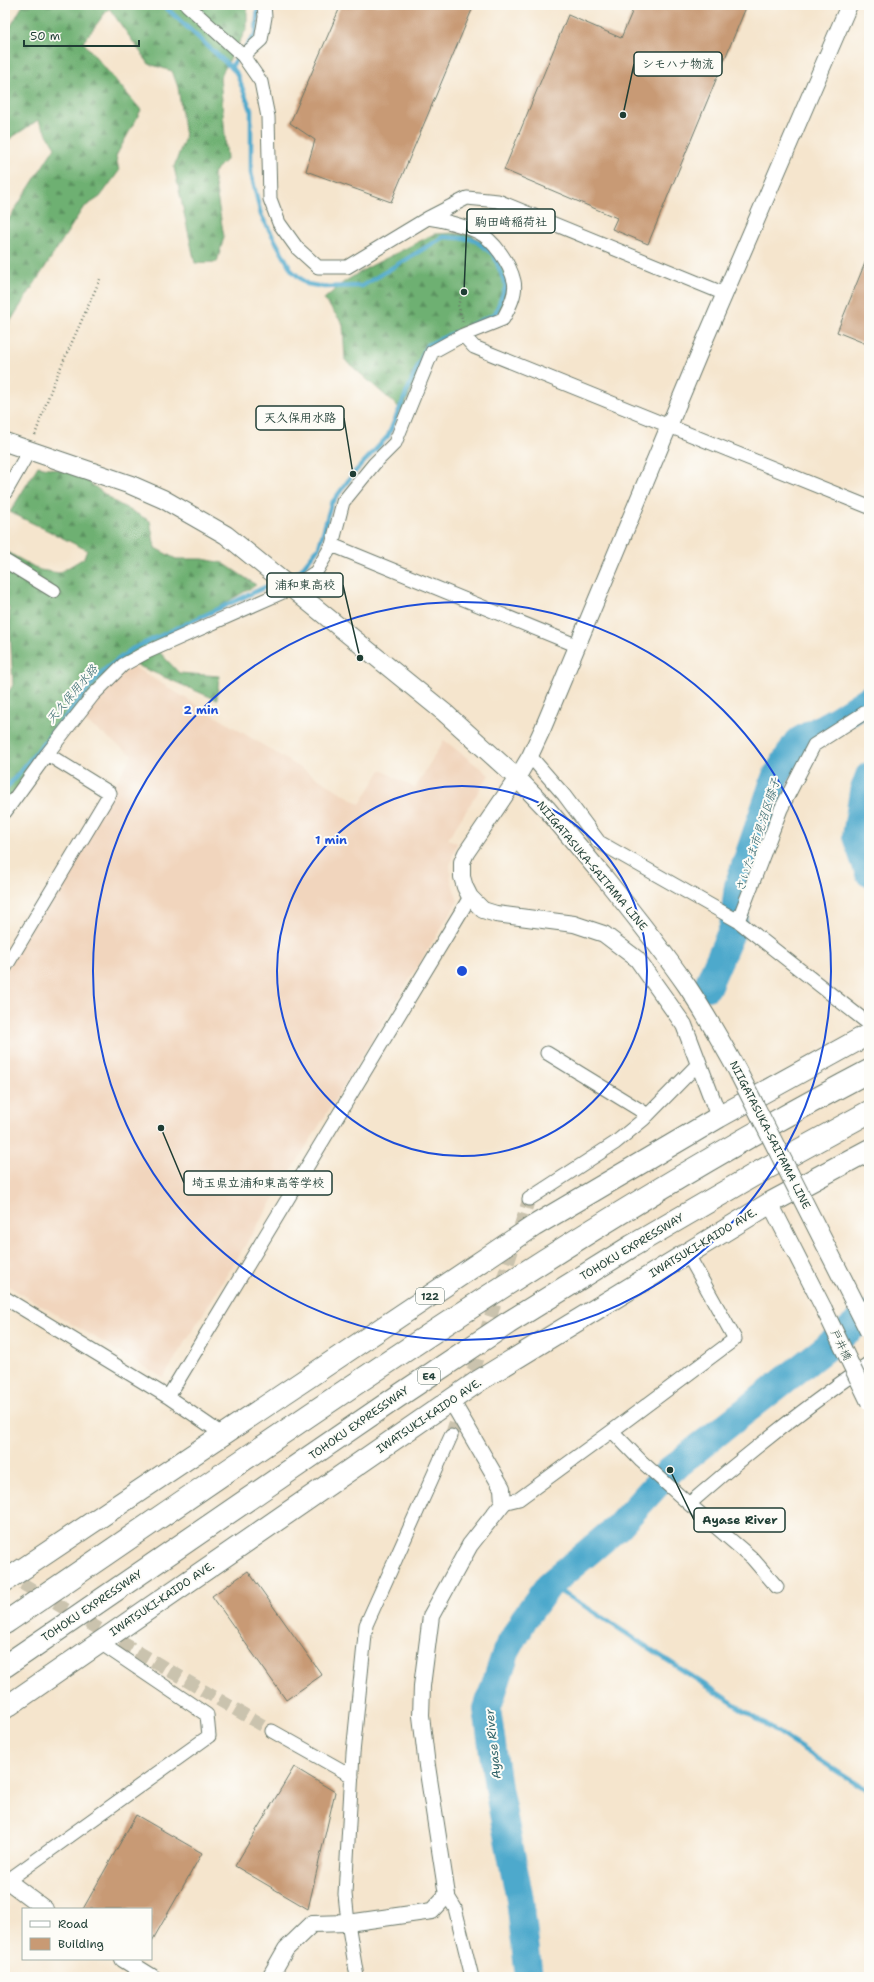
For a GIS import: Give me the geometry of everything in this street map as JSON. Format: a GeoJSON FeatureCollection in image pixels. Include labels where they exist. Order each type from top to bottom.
{"type":"FeatureCollection","features":[{"type":"Feature","properties":{"kind":"highway","name":"122"},"geometry":{"type":"LineString","coordinates":[[5,1581],[534,1226],[719,1117],[869,1034]]}},
{"type":"Feature","properties":{"kind":"highway"},"geometry":{"type":"LineString","coordinates":[[5,1623],[454,1318],[606,1220],[700,1164],[869,1071]]}},
{"type":"Feature","properties":{"kind":"highway","name":"TOHOKU EXPRESSWAY"},"geometry":{"type":"LineString","coordinates":[[5,1666],[397,1397],[508,1323],[632,1246],[754,1175],[869,1112]]}},
{"type":"Feature","properties":{"kind":"highway","name":"IWATSUKI-KAIDO AVE."},"geometry":{"type":"LineString","coordinates":[[5,1708],[480,1380],[770,1203],[866,1151]]}},
{"type":"Feature","properties":{"kind":"main road","name":"NIIGATASUKA-SAITAMA LINE"},"geometry":{"type":"LineString","coordinates":[[5,442],[99,474],[163,499],[226,535],[445,713],[517,778],[547,809],[603,876],[665,955],[714,1027],[869,1331]]}},
{"type":"Feature","properties":{"kind":"street"},"geometry":{"type":"LineString","coordinates":[[187,5],[243,56],[261,82],[268,117],[270,199],[279,223],[297,248],[318,266],[347,267],[428,218],[468,198],[498,201],[725,294]]}},
{"type":"Feature","properties":{"kind":"street"},"geometry":{"type":"LineString","coordinates":[[243,56],[261,40],[265,17],[264,5]]}},
{"type":"Feature","properties":{"kind":"street"},"geometry":{"type":"LineString","coordinates":[[719,1117],[684,1025],[637,959],[604,934],[574,924],[496,914],[483,910],[470,897],[465,887],[462,876],[462,862],[530,756],[578,646],[669,425],[849,5]]}},
{"type":"Feature","properties":{"kind":"street"},"geometry":{"type":"LineString","coordinates":[[5,812],[47,754],[93,695],[123,665],[145,653],[292,588],[316,572],[332,545],[343,502],[374,464],[395,444],[432,352],[463,335],[503,319],[511,303],[514,282],[502,252],[479,232],[428,218]]}},
{"type":"Feature","properties":{"kind":"street"},"geometry":{"type":"LineString","coordinates":[[463,335],[474,347],[869,507]]}},
{"type":"Feature","properties":{"kind":"street"},"geometry":{"type":"LineString","coordinates":[[5,493],[29,451]]}},
{"type":"Feature","properties":{"kind":"street"},"geometry":{"type":"LineString","coordinates":[[332,545],[578,646]]}},
{"type":"Feature","properties":{"kind":"street"},"geometry":{"type":"LineString","coordinates":[[5,561],[54,591]]}},
{"type":"Feature","properties":{"kind":"street"},"geometry":{"type":"LineString","coordinates":[[738,921],[781,809],[814,745],[869,710]]}},
{"type":"Feature","properties":{"kind":"street"},"geometry":{"type":"LineString","coordinates":[[5,968],[110,793],[47,754]]}},
{"type":"Feature","properties":{"kind":"street"},"geometry":{"type":"LineString","coordinates":[[530,756],[564,795],[599,842],[738,921],[869,1024]]}},
{"type":"Feature","properties":{"kind":"street"},"geometry":{"type":"LineString","coordinates":[[168,1397],[470,897]]}},
{"type":"Feature","properties":{"kind":"street"},"geometry":{"type":"LineString","coordinates":[[547,1053],[648,1115]]}},
{"type":"Feature","properties":{"kind":"street"},"geometry":{"type":"LineString","coordinates":[[529,1199],[615,1143],[648,1115],[699,1063]]}},
{"type":"Feature","properties":{"kind":"street","name":"戸井橋"},"geometry":{"type":"LineString","coordinates":[[770,1203],[869,1402]]}},
{"type":"Feature","properties":{"kind":"street"},"geometry":{"type":"LineString","coordinates":[[472,1977],[455,1908],[447,1895],[427,1766],[422,1716],[422,1686],[432,1616],[470,1545],[503,1503],[519,1499],[735,1339],[687,1253]]}},
{"type":"Feature","properties":{"kind":"street"},"geometry":{"type":"LineString","coordinates":[[5,1298],[168,1397],[222,1434]]}},
{"type":"Feature","properties":{"kind":"street"},"geometry":{"type":"LineString","coordinates":[[689,1504],[730,1469],[842,1381],[869,1363]]}},
{"type":"Feature","properties":{"kind":"street"},"geometry":{"type":"LineString","coordinates":[[451,1400],[502,1488],[503,1503]]}},
{"type":"Feature","properties":{"kind":"street"},"geometry":{"type":"LineString","coordinates":[[612,1431],[641,1461],[752,1558],[777,1587]]}},
{"type":"Feature","properties":{"kind":"street"},"geometry":{"type":"LineString","coordinates":[[357,1977],[345,1894],[352,1776],[366,1625],[451,1436]]}},
{"type":"Feature","properties":{"kind":"street"},"geometry":{"type":"LineString","coordinates":[[44,1908],[6,1881],[209,1736],[207,1715],[99,1642]]}},
{"type":"Feature","properties":{"kind":"street"},"geometry":{"type":"LineString","coordinates":[[272,1731],[352,1776]]}},
{"type":"Feature","properties":{"kind":"street"},"geometry":{"type":"LineString","coordinates":[[270,1977],[286,1949],[312,1924],[348,1923],[432,1911],[447,1895]]}},
{"type":"Feature","properties":{"kind":"street"},"geometry":{"type":"LineString","coordinates":[[126,1960],[152,1977]]}},
{"type":"Feature","properties":{"kind":"path"},"geometry":{"type":"LineString","coordinates":[[29,451],[52,387],[100,277]]}},
{"type":"Feature","properties":{"kind":"path"},"geometry":{"type":"LineString","coordinates":[[462,294],[458,305],[463,322]]}},
{"type":"Feature","properties":{"kind":"shaded area"},"geometry":{"type":"Polygon","coordinates":[[[131,665],[360,804],[381,770],[415,788],[444,740],[489,775],[448,839],[457,843],[450,865],[451,880],[458,901],[163,1378],[5,1284],[5,973],[132,755],[82,719],[131,665]]]}},
{"type":"Feature","properties":{"kind":"green space"},"geometry":{"type":"Polygon","coordinates":[[[23,5],[247,5],[247,28],[220,77],[227,159],[213,173],[224,237],[217,262],[195,263],[174,167],[185,137],[178,87],[172,71],[149,64],[109,8],[83,42],[141,110],[116,156],[119,171],[100,197],[83,208],[8,325],[5,322],[5,225],[55,147],[38,120],[5,142],[5,36],[23,5]]]}},
{"type":"Feature","properties":{"kind":"green space"},"geometry":{"type":"Polygon","coordinates":[[[453,233],[472,235],[488,246],[508,274],[508,294],[502,311],[429,348],[403,411],[345,360],[343,324],[324,299],[344,282],[367,268],[434,234],[453,233]]]}},
{"type":"Feature","properties":{"kind":"green space"},"geometry":{"type":"Polygon","coordinates":[[[38,466],[77,473],[115,502],[150,521],[155,548],[176,559],[203,559],[223,563],[256,585],[153,645],[179,673],[219,676],[217,700],[134,664],[120,662],[5,803],[5,697],[13,685],[9,607],[5,605],[5,551],[40,570],[59,573],[84,558],[87,550],[10,512],[38,466]]]}},
{"type":"Feature","properties":{"kind":"building"},"geometry":{"type":"Polygon","coordinates":[[[341,5],[474,5],[391,202],[306,171],[315,140],[290,123],[341,5]]]}},
{"type":"Feature","properties":{"kind":"building"},"geometry":{"type":"Polygon","coordinates":[[[635,5],[747,5],[648,244],[612,229],[617,218],[504,170],[568,15],[621,38],[635,5]]]}},
{"type":"Feature","properties":{"kind":"building"},"geometry":{"type":"Polygon","coordinates":[[[869,253],[869,345],[837,332],[869,253]]]}},
{"type":"Feature","properties":{"kind":"building"},"geometry":{"type":"Polygon","coordinates":[[[248,1571],[322,1675],[286,1700],[212,1596],[248,1571]]]}},
{"type":"Feature","properties":{"kind":"building"},"geometry":{"type":"Polygon","coordinates":[[[294,1767],[335,1792],[308,1909],[235,1866],[294,1767]]]}},
{"type":"Feature","properties":{"kind":"building"},"geometry":{"type":"Polygon","coordinates":[[[136,1815],[202,1853],[152,1941],[152,1908],[84,1908],[136,1815]]]}},
{"type":"Feature","properties":{"kind":"waterway","name":"天久保用水路"},"geometry":{"type":"LineString","coordinates":[[163,5],[236,72],[251,110],[251,173],[261,215],[292,271],[307,284],[324,287],[362,286],[443,237],[473,239],[494,255],[506,286],[495,314],[469,326]]}},
{"type":"Feature","properties":{"kind":"waterway"},"geometry":{"type":"LineString","coordinates":[[246,47],[256,33],[258,5]]}},
{"type":"Feature","properties":{"kind":"waterway"},"geometry":{"type":"LineString","coordinates":[[231,67],[240,54]]}},
{"type":"Feature","properties":{"kind":"waterway","name":"天久保用水路"},"geometry":{"type":"LineString","coordinates":[[285,579],[300,571],[319,547],[331,504],[353,474],[388,436],[427,345],[456,332]]}},
{"type":"Feature","properties":{"kind":"waterway","name":"天久保用水路"},"geometry":{"type":"LineString","coordinates":[[5,790],[104,670],[132,649],[276,582]]}},
{"type":"Feature","properties":{"kind":"waterway","name":"さいたま市見沼区膝子"},"geometry":{"type":"LineString","coordinates":[[707,987],[733,928],[738,886],[775,778],[797,742],[838,719],[869,699]]}},
{"type":"Feature","properties":{"kind":"waterway","name":"Ayase River"},"geometry":{"type":"LineString","coordinates":[[869,776],[863,792],[856,836],[869,873]]}},
{"type":"Feature","properties":{"kind":"waterway","name":"Ayase River"},"geometry":{"type":"LineString","coordinates":[[529,1977],[520,1900],[498,1788],[487,1709],[506,1652],[524,1619],[549,1585],[618,1527],[670,1470],[869,1314]]}},
{"type":"Feature","properties":{"kind":"waterway"},"geometry":{"type":"LineString","coordinates":[[549,1585],[586,1607],[869,1791]]}},
{"type":"Feature","properties":{"kind":"tunnel"},"geometry":{"type":"LineString","coordinates":[[467,1389],[529,1199]]}},
{"type":"Feature","properties":{"kind":"tunnel"},"geometry":{"type":"LineString","coordinates":[[451,1436],[460,1408]]}},
{"type":"Feature","properties":{"kind":"tunnel"},"geometry":{"type":"LineString","coordinates":[[6,1574],[272,1731]]}},
{"type":"Feature","properties":{"kind":"place","name":"シモハナ物流"},"geometry":{"type":"Point","coordinates":[623,115]}},
{"type":"Feature","properties":{"kind":"place","name":"駒田﨑稲荷社"},"geometry":{"type":"Point","coordinates":[464,292]}},
{"type":"Feature","properties":{"kind":"place","name":"天久保用水路"},"geometry":{"type":"Point","coordinates":[353,474]}},
{"type":"Feature","properties":{"kind":"place","name":"浦和東高校"},"geometry":{"type":"Point","coordinates":[360,658]}},
{"type":"Feature","properties":{"kind":"place","name":"埼玉県立浦和東高等学校"},"geometry":{"type":"Point","coordinates":[161,1128]}},
{"type":"Feature","properties":{"kind":"place","name":"Ayase River"},"geometry":{"type":"Point","coordinates":[670,1470]}}]}
